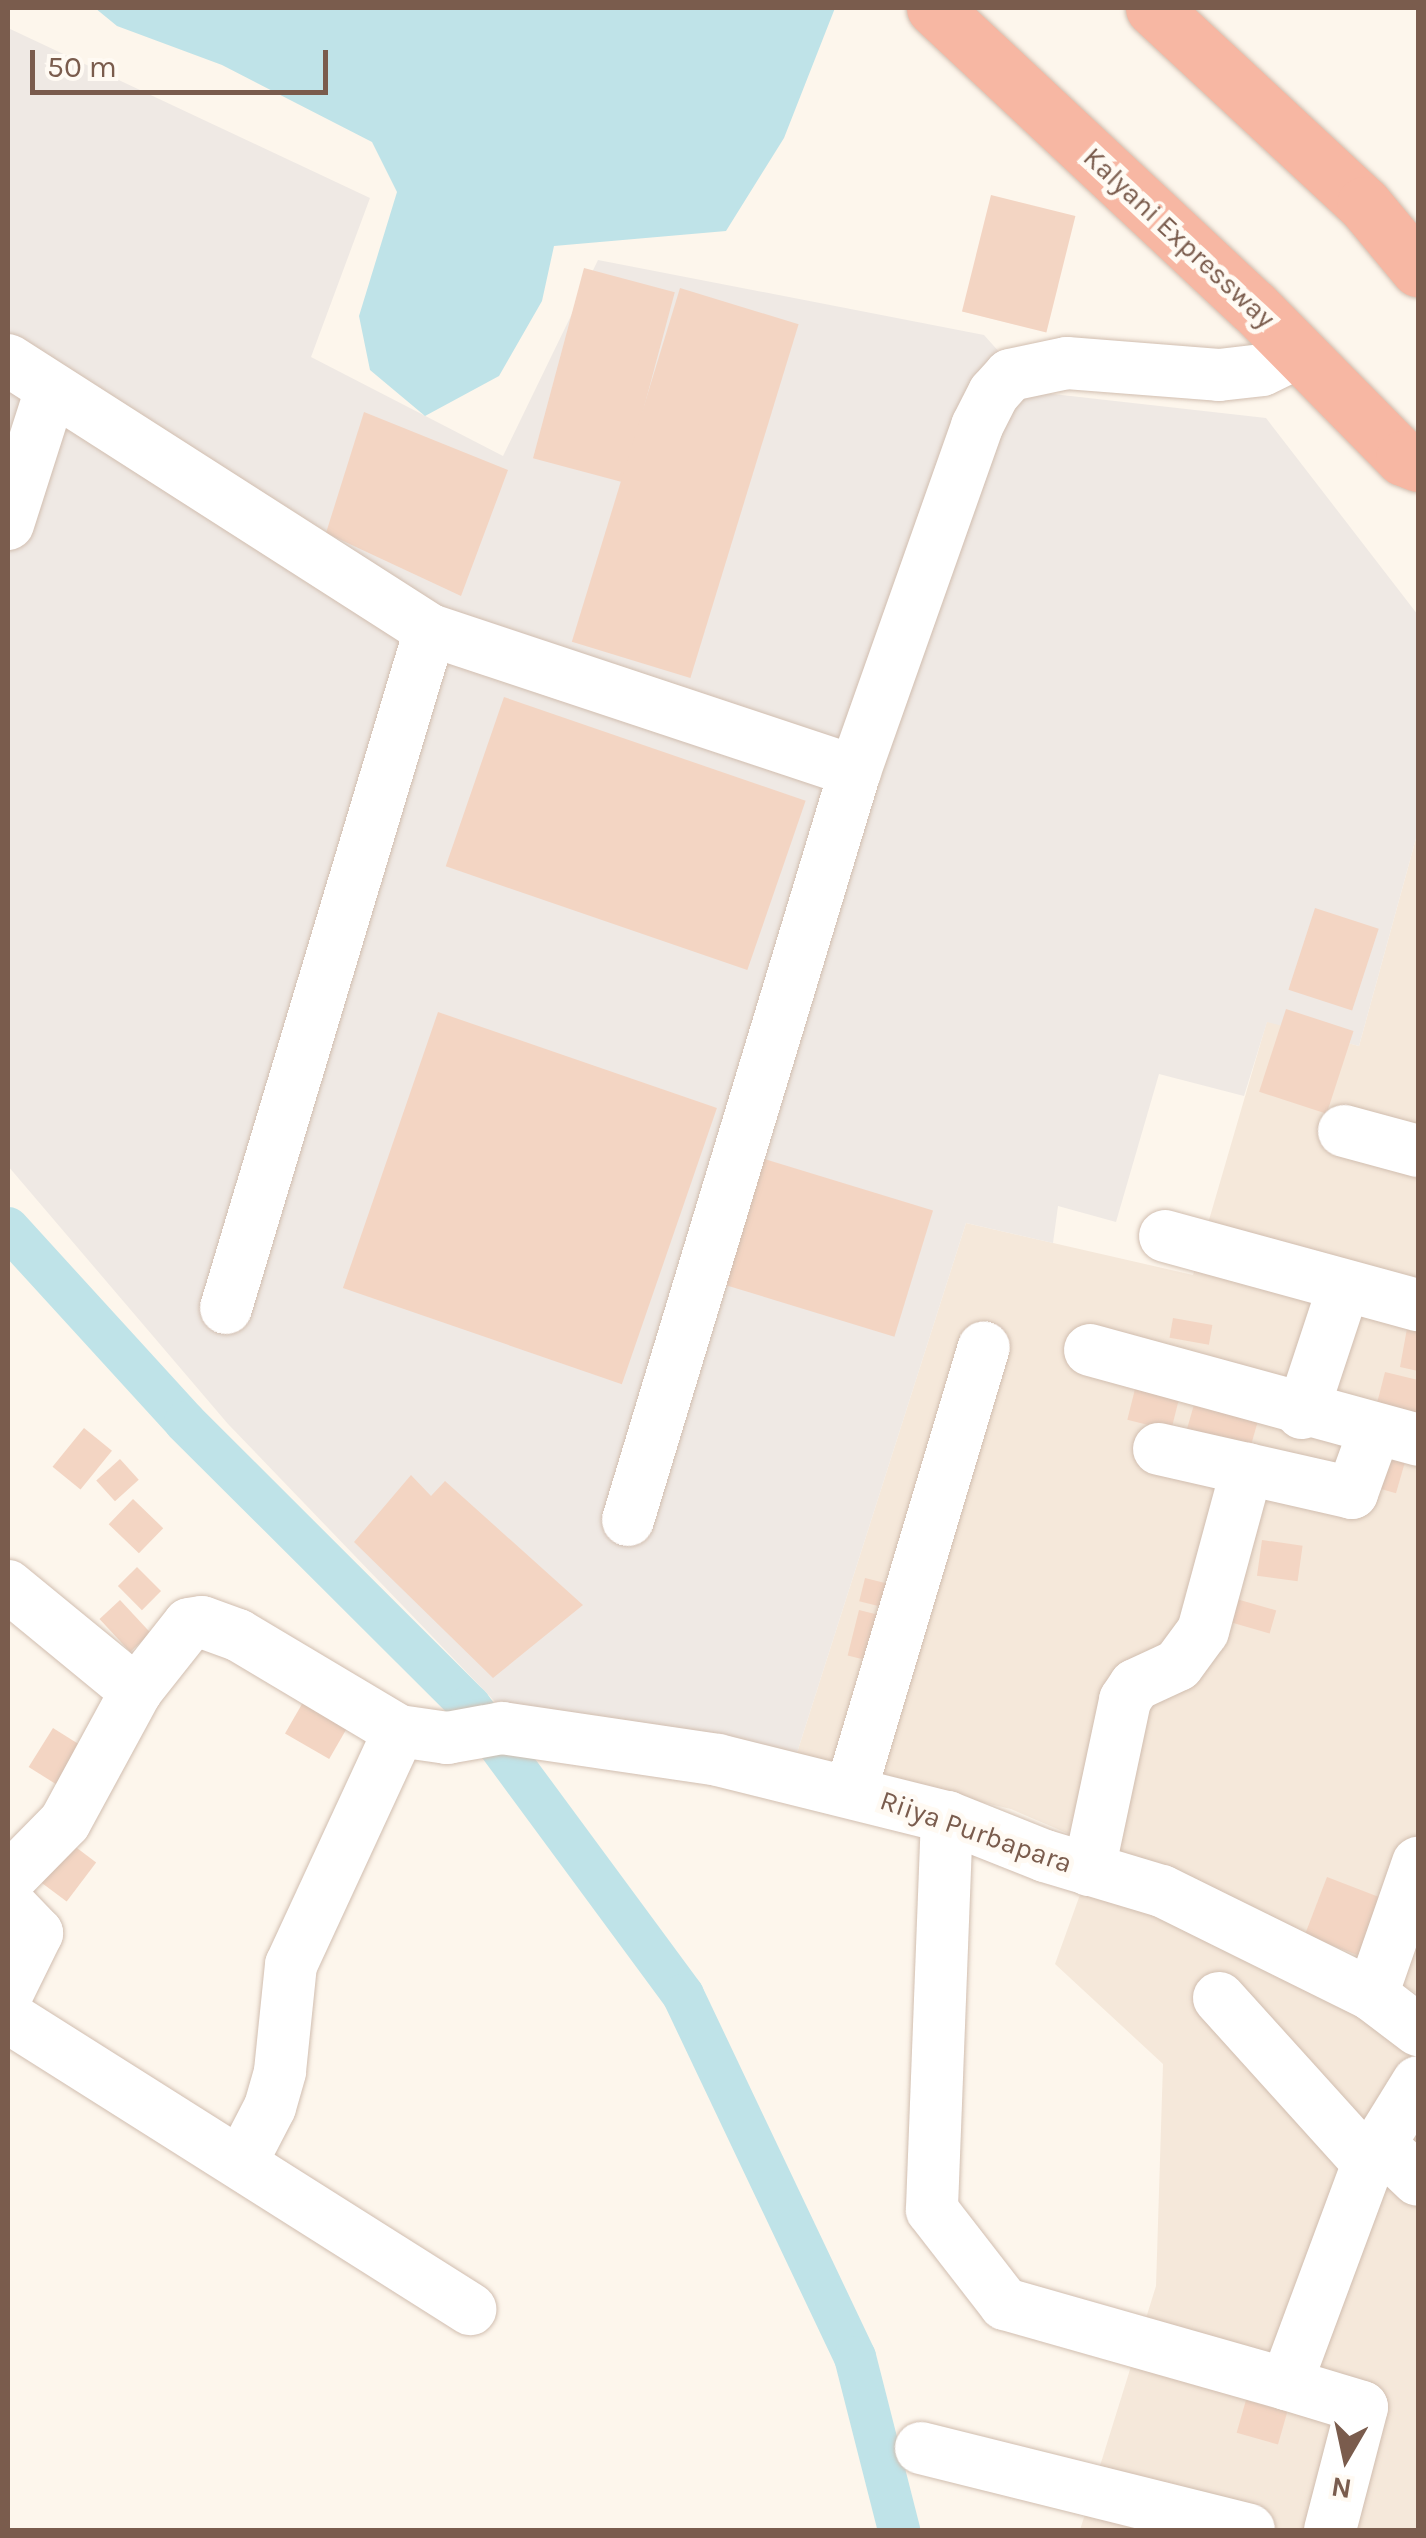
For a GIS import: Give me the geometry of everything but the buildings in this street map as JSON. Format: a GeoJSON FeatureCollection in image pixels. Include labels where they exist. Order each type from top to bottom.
{"type":"FeatureCollection","features":[{"type":"Feature","properties":{"kind":"highway","name":"Kalyani Expressway"},"geometry":{"type":"LineString","coordinates":[[934,8],[1299,352],[1413,466]]}},
{"type":"Feature","properties":{"kind":"highway"},"geometry":{"type":"LineString","coordinates":[[1153,8],[1364,204],[1418,270]]}},
{"type":"Feature","properties":{"kind":"street"},"geometry":{"type":"LineString","coordinates":[[628,1520],[854,771],[976,426],[1010,375],[1067,363],[1219,375],[1262,370],[1299,352]]}},
{"type":"Feature","properties":{"kind":"street"},"geometry":{"type":"LineString","coordinates":[[8,360],[50,392],[430,630],[854,771]]}},
{"type":"Feature","properties":{"kind":"street"},"geometry":{"type":"LineString","coordinates":[[8,524],[50,392]]}},
{"type":"Feature","properties":{"kind":"street"},"geometry":{"type":"LineString","coordinates":[[226,1308],[430,630]]}},
{"type":"Feature","properties":{"kind":"street"},"geometry":{"type":"LineString","coordinates":[[1344,1131],[1418,1150]]}},
{"type":"Feature","properties":{"kind":"street"},"geometry":{"type":"LineString","coordinates":[[1164,1236],[1418,1305]]}},
{"type":"Feature","properties":{"kind":"street"},"geometry":{"type":"LineString","coordinates":[[1302,1413],[1344,1286]]}},
{"type":"Feature","properties":{"kind":"street"},"geometry":{"type":"LineString","coordinates":[[851,1790],[984,1348]]}},
{"type":"Feature","properties":{"kind":"street"},"geometry":{"type":"LineString","coordinates":[[1090,1350],[1302,1413],[1396,1436],[1352,1493],[1159,1450]]}},
{"type":"Feature","properties":{"kind":"street"},"geometry":{"type":"LineString","coordinates":[[1089,1870],[1124,1700],[1135,1685],[1178,1665],[1203,1631],[1247,1469]]}},
{"type":"Feature","properties":{"kind":"street"},"geometry":{"type":"LineString","coordinates":[[8,1586],[136,1691]]}},
{"type":"Feature","properties":{"kind":"street"},"geometry":{"type":"LineString","coordinates":[[8,1880],[65,1822],[136,1691],[189,1624],[202,1622],[238,1634],[423,1735],[290,1964],[280,2072],[270,2107],[241,2163]]}},
{"type":"Feature","properties":{"kind":"street","name":"Riiya Purbapara"},"geometry":{"type":"LineString","coordinates":[[423,1735],[502,1728],[718,1760],[851,1790],[947,1817],[1089,1870],[1162,1892],[1372,1996],[1418,2030]]}},
{"type":"Feature","properties":{"kind":"street"},"geometry":{"type":"LineString","coordinates":[[947,1817],[932,2210],[1005,2304],[1362,2408],[1330,2530]]}},
{"type":"Feature","properties":{"kind":"street"},"geometry":{"type":"LineString","coordinates":[[1372,1996],[1418,1863]]}},
{"type":"Feature","properties":{"kind":"street"},"geometry":{"type":"LineString","coordinates":[[8,1903],[37,1933],[8,1992]]}},
{"type":"Feature","properties":{"kind":"street"},"geometry":{"type":"LineString","coordinates":[[1220,1998],[1374,2153],[1418,2180]]}},
{"type":"Feature","properties":{"kind":"street"},"geometry":{"type":"LineString","coordinates":[[8,2017],[470,2310]]}},
{"type":"Feature","properties":{"kind":"street"},"geometry":{"type":"LineString","coordinates":[[1286,2384],[1374,2153],[1418,2082]]}},
{"type":"Feature","properties":{"kind":"street"},"geometry":{"type":"LineString","coordinates":[[921,2448],[1094,2512],[1249,2530]]}},
{"type":"Feature","properties":{"kind":"shaded area"},"geometry":{"type":"Polygon","coordinates":[[[8,28],[370,198],[311,357],[503,456],[598,260],[984,335],[1035,392],[1266,418],[1418,615],[1418,831],[1359,1046],[1267,1022],[1244,1096],[1159,1074],[1116,1222],[1058,1206],[1053,1243],[966,1223],[795,1759],[504,1711],[228,1424],[8,1166],[8,28]]]}},
{"type":"Feature","properties":{"kind":"shaded area"},"geometry":{"type":"Polygon","coordinates":[[[1418,831],[1418,1994],[1343,1951],[1011,1809],[795,1759],[966,1223],[1193,1275],[1267,1021],[1359,1046],[1418,831]]]}},
{"type":"Feature","properties":{"kind":"shaded area"},"geometry":{"type":"Polygon","coordinates":[[[1086,1878],[1418,2028],[1418,2530],[1080,2530],[1156,2286],[1163,2064],[1055,1964],[1086,1878]]]}},
{"type":"Feature","properties":{"kind":"water"},"geometry":{"type":"Polygon","coordinates":[[[95,8],[835,8],[784,138],[726,231],[554,246],[542,301],[499,376],[425,416],[370,370],[359,316],[397,192],[372,142],[222,65],[117,26],[95,8]]]}},
{"type":"Feature","properties":{"kind":"waterway"},"geometry":{"type":"LineString","coordinates":[[8,1228],[185,1422],[470,1706],[683,1995],[855,2357],[899,2530]]}}]}
